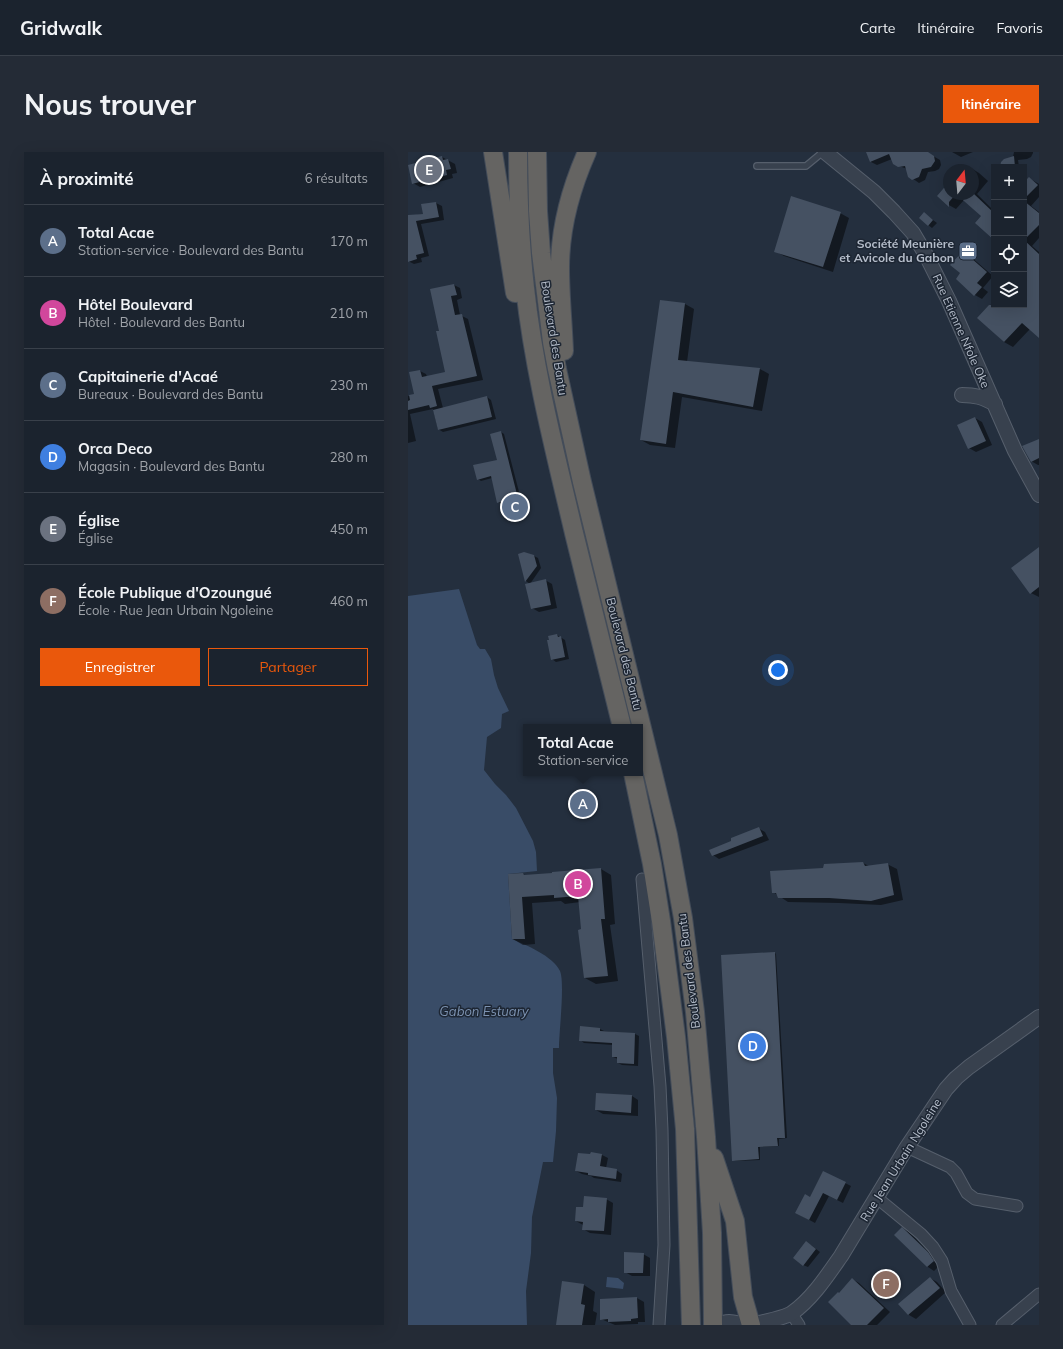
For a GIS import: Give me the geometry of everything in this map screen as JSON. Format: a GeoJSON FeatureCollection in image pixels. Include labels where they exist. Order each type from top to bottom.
{"type":"FeatureCollection","features":[{"type":"Feature","properties":{"kind":"highway"},"geometry":{"type":"LineString","coordinates":[[493,152],[518,313],[544,424],[550,434]]}},
{"type":"Feature","properties":{"kind":"highway","name":"Boulevard des Bantu"},"geometry":{"type":"LineString","coordinates":[[518,152],[520,235],[525,288],[534,346],[550,434],[621,724]]}},
{"type":"Feature","properties":{"kind":"highway","name":"Boulevard des Bantu"},"geometry":{"type":"LineString","coordinates":[[537,152],[538,211],[552,342],[582,482],[641,724]]}},
{"type":"Feature","properties":{"kind":"highway"},"geometry":{"type":"LineString","coordinates":[[566,410],[560,268],[561,249],[569,202],[587,152]]}},
{"type":"Feature","properties":{"kind":"highway","name":"Boulevard des Bantu"},"geometry":{"type":"LineString","coordinates":[[643,732],[668,835],[684,926],[706,1137],[712,1233],[713,1325]]}},
{"type":"Feature","properties":{"kind":"highway","name":"Boulevard des Bantu"},"geometry":{"type":"LineString","coordinates":[[634,776],[654,878],[676,1029],[684,1128],[691,1325]]}},
{"type":"Feature","properties":{"kind":"highway"},"geometry":{"type":"LineString","coordinates":[[706,1137],[735,1221],[743,1297],[751,1325]]}},
{"type":"Feature","properties":{"kind":"street","name":"Rue Etienne Nfole Oke"},"geometry":{"type":"LineString","coordinates":[[824,152],[874,192],[913,233],[949,301],[1015,451],[1039,495]]}},
{"type":"Feature","properties":{"kind":"street"},"geometry":{"type":"LineString","coordinates":[[979,371],[972,383],[962,395],[977,395],[995,404]]}},
{"type":"Feature","properties":{"kind":"street"},"geometry":{"type":"LineString","coordinates":[[642,879],[660,1086],[662,1130],[664,1245],[659,1325]]}},
{"type":"Feature","properties":{"kind":"street","name":"Rue Jean Urbain Ngoleine"},"geometry":{"type":"LineString","coordinates":[[785,1320],[808,1299],[830,1272],[850,1242],[907,1147],[938,1100],[956,1078],[1039,1017]]}},
{"type":"Feature","properties":{"kind":"street"},"geometry":{"type":"LineString","coordinates":[[907,1147],[950,1167],[956,1173],[967,1193],[975,1199],[1017,1206]]}},
{"type":"Feature","properties":{"kind":"street"},"geometry":{"type":"LineString","coordinates":[[876,1197],[920,1234],[933,1247],[942,1261],[951,1291],[970,1325]]}},
{"type":"Feature","properties":{"kind":"street"},"geometry":{"type":"LineString","coordinates":[[1002,1325],[1039,1294]]}},
{"type":"Feature","properties":{"kind":"street"},"geometry":{"type":"LineString","coordinates":[[717,1325],[733,1321],[751,1325],[785,1320]]}},
{"type":"Feature","properties":{"kind":"lane"},"geometry":{"type":"LineString","coordinates":[[757,166],[806,166],[824,152]]}},
{"type":"Feature","properties":{"kind":"water","name":"Gabon Estuary"},"geometry":{"type":"Polygon","coordinates":[[[459,589],[477,645],[480,649],[485,649],[491,659],[498,688],[509,711],[502,714],[501,728],[487,737],[484,770],[516,808],[533,841],[536,852],[537,871],[508,874],[512,939],[539,952],[552,961],[560,971],[562,986],[559,1048],[553,1048],[553,1073],[557,1098],[553,1162],[543,1162],[532,1217],[531,1253],[526,1291],[527,1325],[408,1325],[408,596],[459,589]]]}},
{"type":"Feature","properties":{"kind":"water"},"geometry":{"type":"Polygon","coordinates":[[[607,1277],[618,1278],[624,1283],[623,1289],[606,1287],[607,1277]]]}},
{"type":"Feature","properties":{"kind":"building"},"geometry":{"type":"Polygon","coordinates":[[[866,152],[928,152],[934,156],[935,161],[931,167],[922,169],[919,177],[912,180],[908,177],[905,166],[898,167],[893,164],[889,154],[870,162],[866,152]]]}},
{"type":"Feature","properties":{"kind":"building"},"geometry":{"type":"Polygon","coordinates":[[[442,156],[443,160],[448,159],[451,169],[446,170],[447,175],[412,184],[408,165],[442,156]]]}},
{"type":"Feature","properties":{"kind":"building"},"geometry":{"type":"Polygon","coordinates":[[[1014,156],[1015,164],[1001,164],[1004,159],[1014,156]]]}},
{"type":"Feature","properties":{"kind":"building"},"geometry":{"type":"Polygon","coordinates":[[[1029,177],[1038,185],[1027,196],[1027,179],[1029,177]]]}},
{"type":"Feature","properties":{"kind":"building"},"geometry":{"type":"Polygon","coordinates":[[[943,189],[943,200],[951,200],[949,202],[949,207],[937,196],[943,189]]]}},
{"type":"Feature","properties":{"kind":"building"},"geometry":{"type":"Polygon","coordinates":[[[791,196],[841,212],[823,267],[774,252],[791,196]]]}},
{"type":"Feature","properties":{"kind":"building"},"geometry":{"type":"Polygon","coordinates":[[[979,199],[991,210],[991,237],[975,223],[981,216],[963,200],[979,200],[979,199]]]}},
{"type":"Feature","properties":{"kind":"building"},"geometry":{"type":"Polygon","coordinates":[[[436,202],[439,217],[416,221],[424,253],[416,255],[417,259],[408,262],[408,215],[423,214],[421,204],[436,202]]]}},
{"type":"Feature","properties":{"kind":"building"},"geometry":{"type":"Polygon","coordinates":[[[1027,203],[1039,213],[1039,225],[1027,237],[1027,203]]]}},
{"type":"Feature","properties":{"kind":"building"},"geometry":{"type":"Polygon","coordinates":[[[924,212],[933,220],[928,226],[919,218],[924,212]]]}},
{"type":"Feature","properties":{"kind":"building"},"geometry":{"type":"Polygon","coordinates":[[[1027,243],[1039,254],[1039,338],[1022,323],[1004,342],[977,318],[989,305],[991,305],[991,308],[1027,308],[1027,243]]]}},
{"type":"Feature","properties":{"kind":"building"},"geometry":{"type":"Polygon","coordinates":[[[963,251],[987,272],[977,283],[982,287],[974,296],[956,279],[960,273],[950,265],[963,251]]]}},
{"type":"Feature","properties":{"kind":"building"},"geometry":{"type":"Polygon","coordinates":[[[454,284],[457,295],[451,296],[455,315],[462,314],[477,376],[432,386],[437,406],[430,408],[429,405],[408,410],[408,401],[410,400],[409,395],[414,394],[409,372],[420,370],[422,377],[445,372],[436,331],[439,331],[430,289],[454,284]]]}},
{"type":"Feature","properties":{"kind":"building"},"geometry":{"type":"Polygon","coordinates":[[[660,300],[685,303],[678,360],[760,368],[753,407],[673,392],[666,444],[640,440],[660,300]]]}},
{"type":"Feature","properties":{"kind":"building"},"geometry":{"type":"Polygon","coordinates":[[[487,396],[492,417],[438,430],[433,410],[487,396]]]}},
{"type":"Feature","properties":{"kind":"building"},"geometry":{"type":"Polygon","coordinates":[[[975,417],[986,441],[968,449],[957,425],[975,417]]]}},
{"type":"Feature","properties":{"kind":"building"},"geometry":{"type":"Polygon","coordinates":[[[501,431],[522,514],[512,516],[508,500],[497,503],[491,476],[477,480],[473,465],[497,460],[490,434],[501,431]]]}},
{"type":"Feature","properties":{"kind":"building"},"geometry":{"type":"Polygon","coordinates":[[[1039,439],[1039,458],[1031,462],[1022,446],[1039,439]]]}},
{"type":"Feature","properties":{"kind":"building"},"geometry":{"type":"Polygon","coordinates":[[[1039,547],[1039,587],[1030,594],[1011,568],[1039,547]]]}},
{"type":"Feature","properties":{"kind":"building"},"geometry":{"type":"Polygon","coordinates":[[[524,552],[534,555],[537,566],[525,582],[518,554],[524,552]]]}},
{"type":"Feature","properties":{"kind":"building"},"geometry":{"type":"Polygon","coordinates":[[[546,579],[551,605],[531,609],[525,584],[546,579]]]}},
{"type":"Feature","properties":{"kind":"building"},"geometry":{"type":"Polygon","coordinates":[[[557,634],[558,637],[561,636],[565,657],[551,660],[547,640],[549,640],[548,636],[557,634]]]}},
{"type":"Feature","properties":{"kind":"building"},"geometry":{"type":"Polygon","coordinates":[[[759,827],[763,836],[712,856],[709,850],[731,841],[731,838],[759,827]]]}},
{"type":"Feature","properties":{"kind":"building"},"geometry":{"type":"Polygon","coordinates":[[[863,862],[865,866],[888,863],[894,895],[871,901],[829,898],[778,898],[776,893],[772,893],[770,871],[823,868],[824,864],[863,862]]]}},
{"type":"Feature","properties":{"kind":"building"},"geometry":{"type":"Polygon","coordinates":[[[601,868],[605,919],[601,919],[608,976],[584,978],[578,930],[581,929],[578,896],[554,898],[554,895],[522,897],[525,939],[512,939],[508,874],[523,873],[524,875],[601,868]]]}},
{"type":"Feature","properties":{"kind":"building"},"geometry":{"type":"Polygon","coordinates":[[[775,952],[785,1138],[777,1138],[778,1146],[758,1147],[759,1159],[732,1161],[721,955],[775,952]]]}},
{"type":"Feature","properties":{"kind":"building"},"geometry":{"type":"Polygon","coordinates":[[[580,1026],[600,1028],[600,1031],[635,1033],[634,1064],[617,1063],[617,1057],[612,1057],[612,1043],[579,1041],[580,1026]]]}},
{"type":"Feature","properties":{"kind":"building"},"geometry":{"type":"Polygon","coordinates":[[[596,1093],[632,1095],[631,1113],[595,1110],[596,1093]]]}},
{"type":"Feature","properties":{"kind":"building"},"geometry":{"type":"Polygon","coordinates":[[[591,1152],[602,1154],[600,1166],[617,1169],[616,1179],[588,1175],[588,1173],[575,1171],[578,1153],[590,1154],[591,1152]]]}},
{"type":"Feature","properties":{"kind":"building"},"geometry":{"type":"Polygon","coordinates":[[[823,1171],[846,1182],[837,1200],[823,1193],[809,1220],[795,1213],[805,1194],[810,1197],[823,1171]]]}},
{"type":"Feature","properties":{"kind":"building"},"geometry":{"type":"Polygon","coordinates":[[[584,1196],[607,1198],[604,1231],[582,1230],[583,1222],[575,1221],[576,1207],[583,1207],[584,1196]]]}},
{"type":"Feature","properties":{"kind":"building"},"geometry":{"type":"Polygon","coordinates":[[[902,1227],[928,1252],[934,1261],[927,1267],[894,1235],[902,1227]]]}},
{"type":"Feature","properties":{"kind":"building"},"geometry":{"type":"Polygon","coordinates":[[[806,1241],[816,1249],[803,1266],[793,1258],[806,1241]]]}},
{"type":"Feature","properties":{"kind":"building"},"geometry":{"type":"Polygon","coordinates":[[[624,1252],[644,1253],[643,1273],[624,1273],[624,1252]]]}},
{"type":"Feature","properties":{"kind":"building"},"geometry":{"type":"Polygon","coordinates":[[[930,1277],[940,1288],[908,1315],[898,1304],[930,1277]]]}},
{"type":"Feature","properties":{"kind":"building"},"geometry":{"type":"Polygon","coordinates":[[[852,1278],[884,1308],[867,1325],[851,1325],[828,1302],[838,1292],[839,1293],[852,1278]]]}},
{"type":"Feature","properties":{"kind":"building"},"geometry":{"type":"Polygon","coordinates":[[[562,1281],[584,1284],[581,1304],[585,1305],[582,1325],[556,1325],[562,1281]]]}},
{"type":"Feature","properties":{"kind":"building"},"geometry":{"type":"Polygon","coordinates":[[[637,1297],[638,1318],[631,1319],[631,1321],[608,1322],[608,1319],[600,1320],[600,1299],[637,1297]]]}},
{"type":"Feature","properties":{"kind":"place","name":"Église"},"geometry":{"type":"Point","coordinates":[429,170]}},
{"type":"Feature","properties":{"kind":"place","name":"Société Meunière et Avicole du Gabon"},"geometry":{"type":"Point","coordinates":[968,251]}},
{"type":"Feature","properties":{"kind":"place","name":"Capitainerie d'Acaé"},"geometry":{"type":"Point","coordinates":[515,507]}},
{"type":"Feature","properties":{"kind":"place","name":"Total Acae"},"geometry":{"type":"Point","coordinates":[583,804]}},
{"type":"Feature","properties":{"kind":"place","name":"Hôtel Boulevard"},"geometry":{"type":"Point","coordinates":[578,884]}},
{"type":"Feature","properties":{"kind":"place","name":"Orca Deco"},"geometry":{"type":"Point","coordinates":[753,1046]}},
{"type":"Feature","properties":{"kind":"place","name":"École Publique d'Ozoungué"},"geometry":{"type":"Point","coordinates":[886,1284]}}]}
